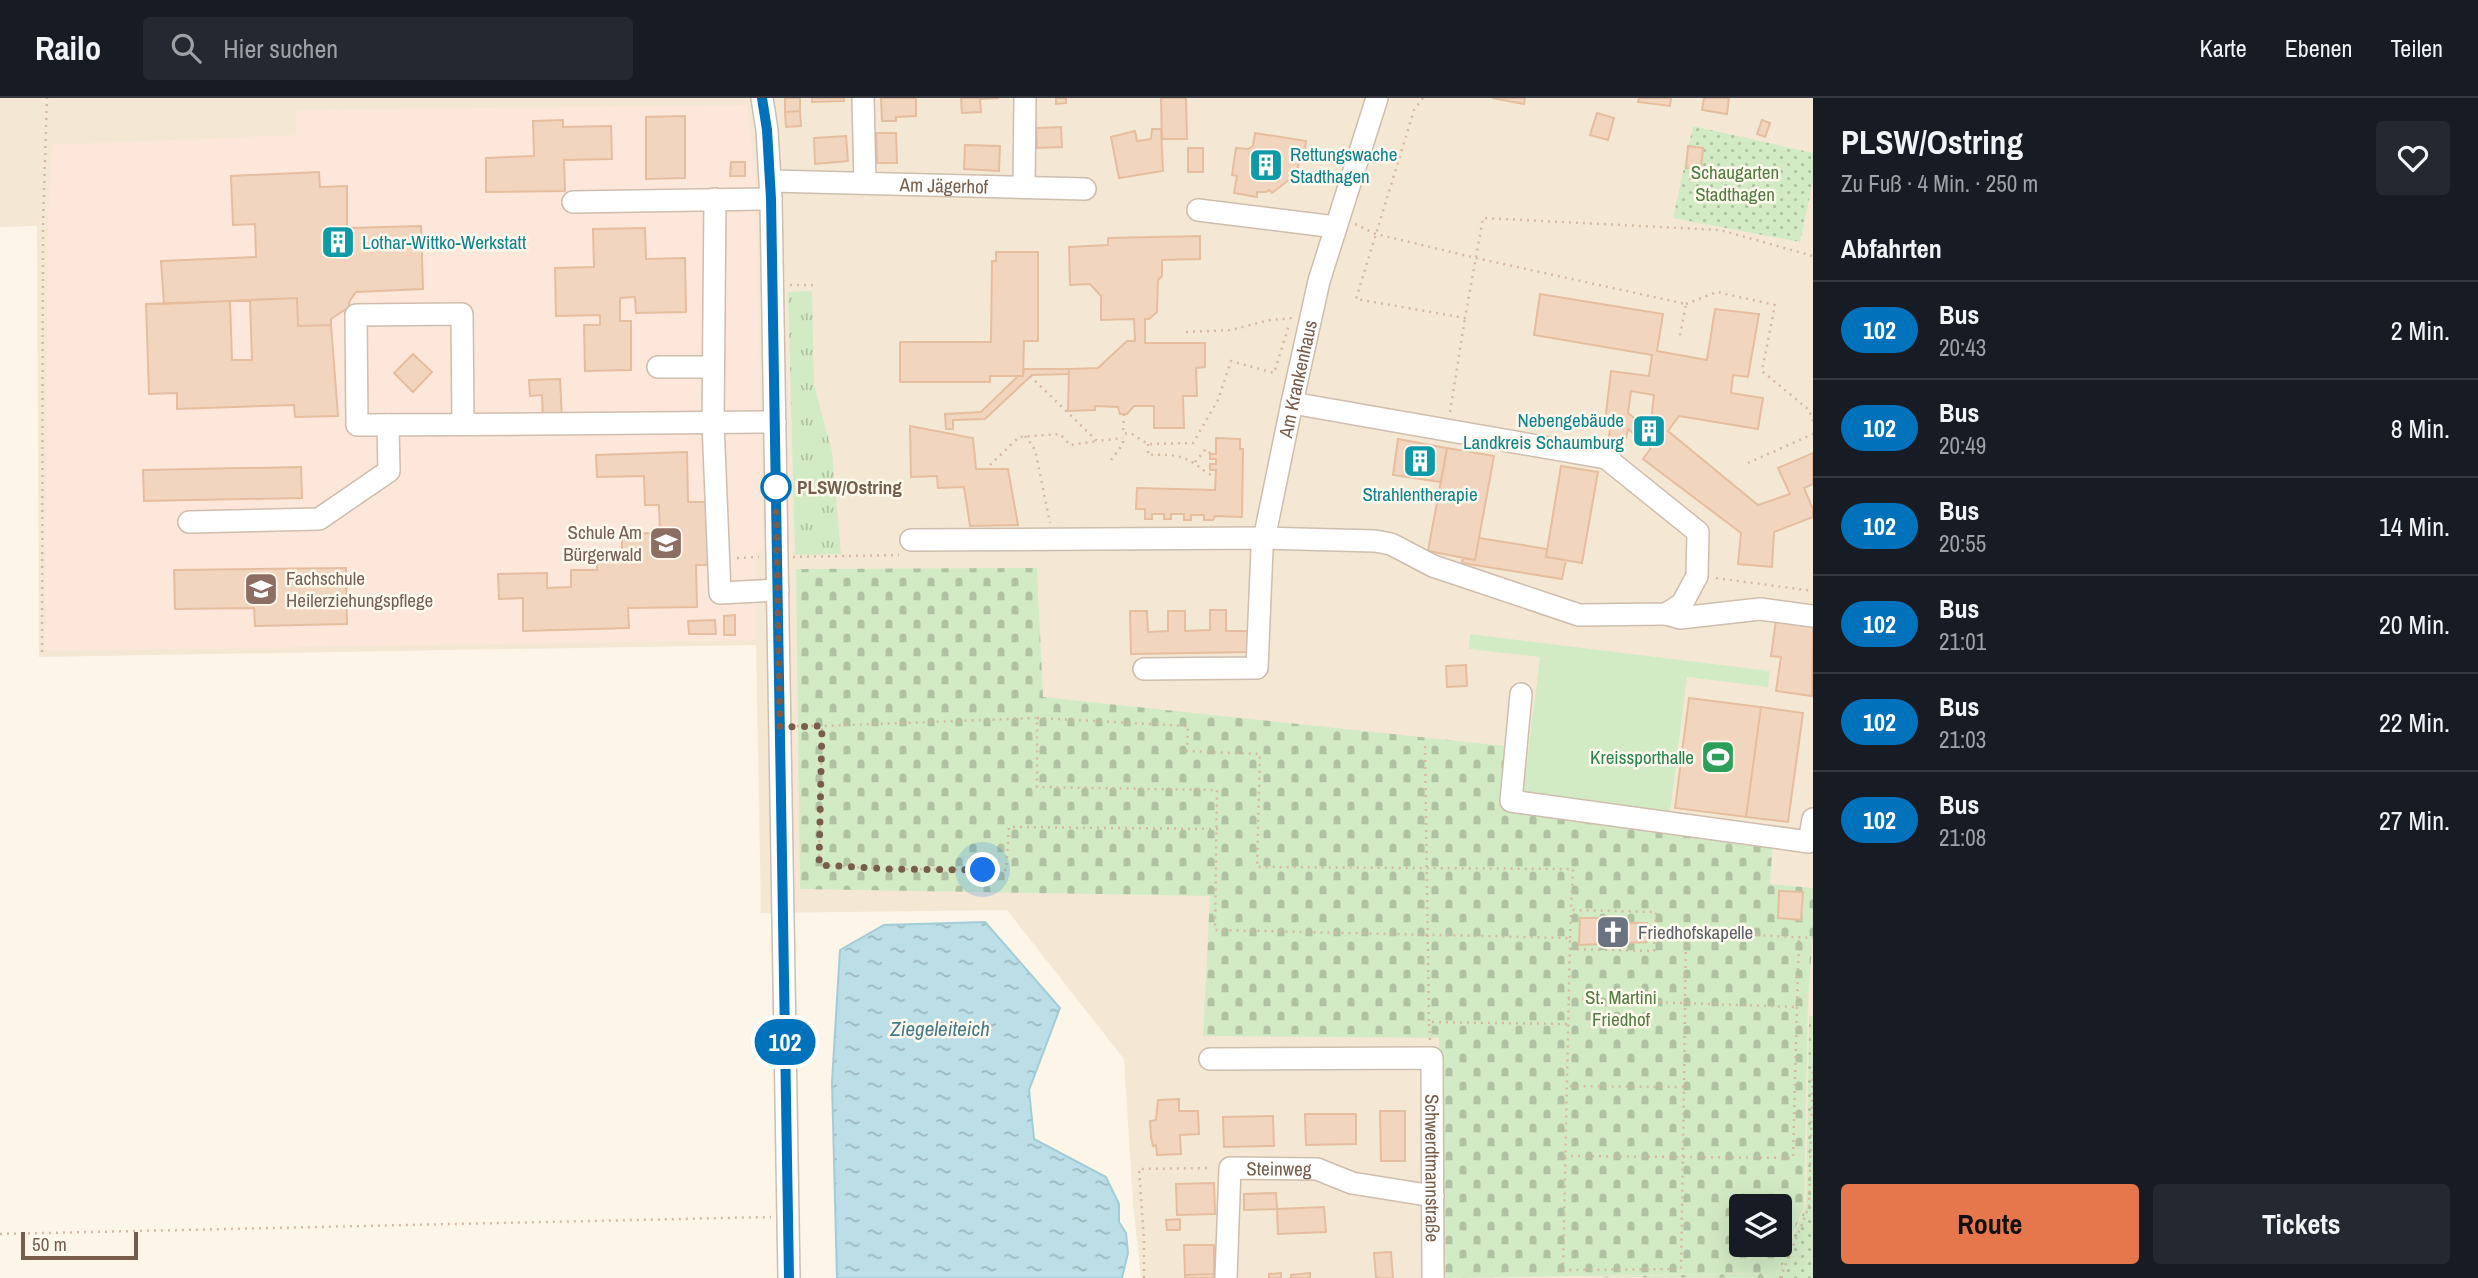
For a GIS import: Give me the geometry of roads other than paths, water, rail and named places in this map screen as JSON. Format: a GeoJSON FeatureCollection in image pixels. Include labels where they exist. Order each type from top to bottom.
{"type":"FeatureCollection","features":[{"type":"Feature","properties":{"kind":"street"},"geometry":{"type":"LineString","coordinates":[[762,98],[771,190],[789,1278]]}},
{"type":"Feature","properties":{"kind":"street"},"geometry":{"type":"LineString","coordinates":[[863,98],[865,182]]}},
{"type":"Feature","properties":{"kind":"street"},"geometry":{"type":"LineString","coordinates":[[1024,187],[1025,98]]}},
{"type":"Feature","properties":{"kind":"street","name":"Am Krankenhaus"},"geometry":{"type":"LineString","coordinates":[[1144,669],[1257,668],[1264,538],[1292,403],[1300,320],[1338,222],[1349,177],[1377,98]]}},
{"type":"Feature","properties":{"kind":"street","name":"Am Jägerhof"},"geometry":{"type":"LineString","coordinates":[[573,202],[715,200],[771,190],[865,182],[1085,188]]}},
{"type":"Feature","properties":{"kind":"street"},"geometry":{"type":"LineString","coordinates":[[715,200],[713,423],[720,593],[778,590]]}},
{"type":"Feature","properties":{"kind":"street"},"geometry":{"type":"LineString","coordinates":[[1198,210],[1338,222]]}},
{"type":"Feature","properties":{"kind":"street"},"geometry":{"type":"LineString","coordinates":[[463,424],[462,314],[356,315],[357,425],[775,422]]}},
{"type":"Feature","properties":{"kind":"street"},"geometry":{"type":"LineString","coordinates":[[658,367],[713,367]]}},
{"type":"Feature","properties":{"kind":"street"},"geometry":{"type":"LineString","coordinates":[[1292,403],[1606,458],[1698,532],[1697,576],[1682,604],[1666,614]]}},
{"type":"Feature","properties":{"kind":"street"},"geometry":{"type":"LineString","coordinates":[[189,522],[319,519],[388,471],[388,425]]}},
{"type":"Feature","properties":{"kind":"street"},"geometry":{"type":"LineString","coordinates":[[911,540],[1264,538],[1375,541],[1391,544],[1433,566],[1579,615],[1666,614],[1680,618],[1760,609],[1813,616]]}},
{"type":"Feature","properties":{"kind":"street"},"geometry":{"type":"LineString","coordinates":[[1521,694],[1511,801],[1809,842],[1813,819]]}},
{"type":"Feature","properties":{"kind":"street","name":"Schwerdtmannstraße"},"geometry":{"type":"LineString","coordinates":[[1210,1059],[1432,1058],[1433,1278]]}},
{"type":"Feature","properties":{"kind":"street","name":"Steinweg"},"geometry":{"type":"LineString","coordinates":[[1226,1278],[1230,1168],[1317,1169],[1352,1183],[1433,1196]]}},
{"type":"Feature","properties":{"kind":"water","name":"Ziegeleiteich"},"geometry":{"type":"Polygon","coordinates":[[[985,922],[1060,1008],[1029,1090],[1034,1139],[1106,1177],[1119,1204],[1119,1222],[1126,1233],[1128,1253],[1122,1278],[837,1278],[832,1082],[840,950],[884,925],[985,922]]]}},
{"type":"Feature","properties":{"kind":"place","name":"Rettungswache Stadthagen"},"geometry":{"type":"Point","coordinates":[1266,165]}},
{"type":"Feature","properties":{"kind":"place","name":"Lothar-Wittko-Werkstatt"},"geometry":{"type":"Point","coordinates":[338,242]}},
{"type":"Feature","properties":{"kind":"place","name":"Nebengebäude Landkreis Schaumburg"},"geometry":{"type":"Point","coordinates":[1649,431]}},
{"type":"Feature","properties":{"kind":"place","name":"Strahlentherapie"},"geometry":{"type":"Point","coordinates":[1420,461]}},
{"type":"Feature","properties":{"kind":"place","name":"PLSW/Ostring"},"geometry":{"type":"Point","coordinates":[776,487]}},
{"type":"Feature","properties":{"kind":"place","name":"Schule Am Bürgerwald"},"geometry":{"type":"Point","coordinates":[666,543]}},
{"type":"Feature","properties":{"kind":"place","name":"Fachschule Heilerziehungspflege"},"geometry":{"type":"Point","coordinates":[261,589]}},
{"type":"Feature","properties":{"kind":"place","name":"Kreissporthalle"},"geometry":{"type":"Point","coordinates":[1718,757]}},
{"type":"Feature","properties":{"kind":"place","name":"Friedhofskapelle"},"geometry":{"type":"Point","coordinates":[1613,932]}},
{"type":"Feature","properties":{"kind":"park label","name":"Schaugarten Stadthagen"},"geometry":{"type":"Point","coordinates":[1735,183]}},
{"type":"Feature","properties":{"kind":"park label","name":"St. Martini Friedhof"},"geometry":{"type":"Point","coordinates":[1621,1008]}}]}
